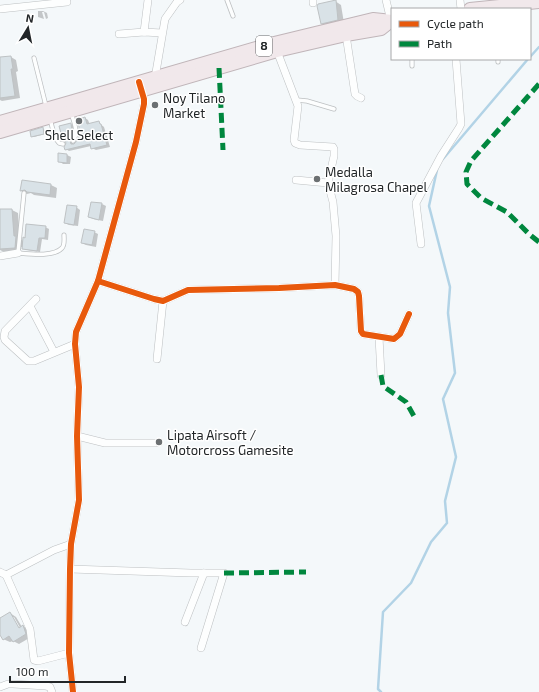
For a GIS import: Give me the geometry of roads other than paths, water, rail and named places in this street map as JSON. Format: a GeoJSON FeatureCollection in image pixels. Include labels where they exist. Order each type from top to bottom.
{"type":"FeatureCollection","features":[{"type":"Feature","properties":{"kind":"highway"},"geometry":{"type":"LineString","coordinates":[[495,8],[524,2],[539,2]]}},
{"type":"Feature","properties":{"kind":"highway","name":"8"},"geometry":{"type":"LineString","coordinates":[[0,122],[48,113],[70,111],[140,86],[155,78],[270,44],[373,19],[391,21]]}},
{"type":"Feature","properties":{"kind":"highway","name":"8"},"geometry":{"type":"LineString","coordinates":[[0,132],[48,113],[140,86],[277,51],[346,35],[381,29],[391,21]]}},
{"type":"Feature","properties":{"kind":"street"},"geometry":{"type":"LineString","coordinates":[[144,32],[148,0]]}},
{"type":"Feature","properties":{"kind":"street"},"geometry":{"type":"LineString","coordinates":[[155,78],[165,19],[176,2],[180,0]]}},
{"type":"Feature","properties":{"kind":"street"},"geometry":{"type":"LineString","coordinates":[[386,0],[391,21]]}},
{"type":"Feature","properties":{"kind":"street"},"geometry":{"type":"LineString","coordinates":[[0,9],[67,2]]}},
{"type":"Feature","properties":{"kind":"street"},"geometry":{"type":"LineString","coordinates":[[119,34],[144,32],[162,33]]}},
{"type":"Feature","properties":{"kind":"street"},"geometry":{"type":"LineString","coordinates":[[346,35],[355,94],[362,98]]}},
{"type":"Feature","properties":{"kind":"street"},"geometry":{"type":"LineString","coordinates":[[277,51],[298,109],[294,140],[295,143],[300,145],[333,147],[334,149],[334,156],[328,183],[333,202],[336,236],[335,285]]}},
{"type":"Feature","properties":{"kind":"street"},"geometry":{"type":"LineString","coordinates":[[421,244],[416,203],[441,156],[461,124],[456,60]]}},
{"type":"Feature","properties":{"kind":"street"},"geometry":{"type":"LineString","coordinates":[[74,692],[69,653],[71,544],[78,500],[77,436],[79,387],[75,344],[76,332],[98,281],[136,142],[144,104],[140,86]]}},
{"type":"Feature","properties":{"kind":"street"},"geometry":{"type":"LineString","coordinates":[[296,180],[328,183]]}},
{"type":"Feature","properties":{"kind":"street"},"geometry":{"type":"LineString","coordinates":[[0,256],[18,253]]}},
{"type":"Feature","properties":{"kind":"street"},"geometry":{"type":"LineString","coordinates":[[98,281],[163,301],[188,290],[335,285],[348,287],[358,292],[362,333],[364,335],[379,337],[394,338],[400,334],[409,314]]}},
{"type":"Feature","properties":{"kind":"street"},"geometry":{"type":"LineString","coordinates":[[36,299],[5,331],[5,340],[28,361],[34,361],[75,344]]}},
{"type":"Feature","properties":{"kind":"street"},"geometry":{"type":"LineString","coordinates":[[157,359],[163,301]]}},
{"type":"Feature","properties":{"kind":"street"},"geometry":{"type":"LineString","coordinates":[[30,306],[54,352]]}},
{"type":"Feature","properties":{"kind":"street"},"geometry":{"type":"LineString","coordinates":[[379,337],[381,375]]}},
{"type":"Feature","properties":{"kind":"street"},"geometry":{"type":"LineString","coordinates":[[77,436],[105,443],[156,443]]}},
{"type":"Feature","properties":{"kind":"street"},"geometry":{"type":"LineString","coordinates":[[69,653],[38,661],[34,660],[30,629],[10,584],[3,573],[71,544]]}},
{"type":"Feature","properties":{"kind":"street"},"geometry":{"type":"LineString","coordinates":[[70,569],[224,573],[202,648]]}},
{"type":"Feature","properties":{"kind":"street"},"geometry":{"type":"LineString","coordinates":[[185,622],[204,573]]}},
{"type":"Feature","properties":{"kind":"street"},"geometry":{"type":"LineString","coordinates":[[0,687],[8,684],[46,686],[50,687],[52,692]]}},
{"type":"Feature","properties":{"kind":"lane"},"geometry":{"type":"LineString","coordinates":[[227,0],[233,16]]}},
{"type":"Feature","properties":{"kind":"lane"},"geometry":{"type":"LineString","coordinates":[[34,58],[56,138],[59,144],[62,144]]}},
{"type":"Feature","properties":{"kind":"lane"},"geometry":{"type":"LineString","coordinates":[[412,60],[412,66]]}},
{"type":"Feature","properties":{"kind":"lane"},"geometry":{"type":"LineString","coordinates":[[296,100],[308,101],[334,109]]}},
{"type":"Feature","properties":{"kind":"lane"},"geometry":{"type":"LineString","coordinates":[[70,111],[76,127],[76,136],[73,141]]}},
{"type":"Feature","properties":{"kind":"lane"},"geometry":{"type":"LineString","coordinates":[[24,193],[18,253],[54,253],[62,248],[64,243],[64,235]]}},
{"type":"Feature","properties":{"kind":"waterway"},"geometry":{"type":"LineString","coordinates":[[531,56],[539,47]]}},
{"type":"Feature","properties":{"kind":"waterway"},"geometry":{"type":"LineString","coordinates":[[443,159],[527,60]]}},
{"type":"Feature","properties":{"kind":"waterway"},"geometry":{"type":"LineString","coordinates":[[381,692],[378,689],[383,612],[411,583],[431,542],[447,523],[445,501],[456,457],[443,399],[455,373],[448,313],[450,287],[429,206],[437,170]]}},
{"type":"Feature","properties":{"kind":"place","name":"Noy Tilano Market"},"geometry":{"type":"Point","coordinates":[155,105]}},
{"type":"Feature","properties":{"kind":"place","name":"Shell Select"},"geometry":{"type":"Point","coordinates":[79,121]}},
{"type":"Feature","properties":{"kind":"place","name":"Medalla Milagrosa Chapel"},"geometry":{"type":"Point","coordinates":[317,179]}},
{"type":"Feature","properties":{"kind":"place","name":"Lipata Airsoft / Motorcross Gamesite"},"geometry":{"type":"Point","coordinates":[159,442]}}]}
